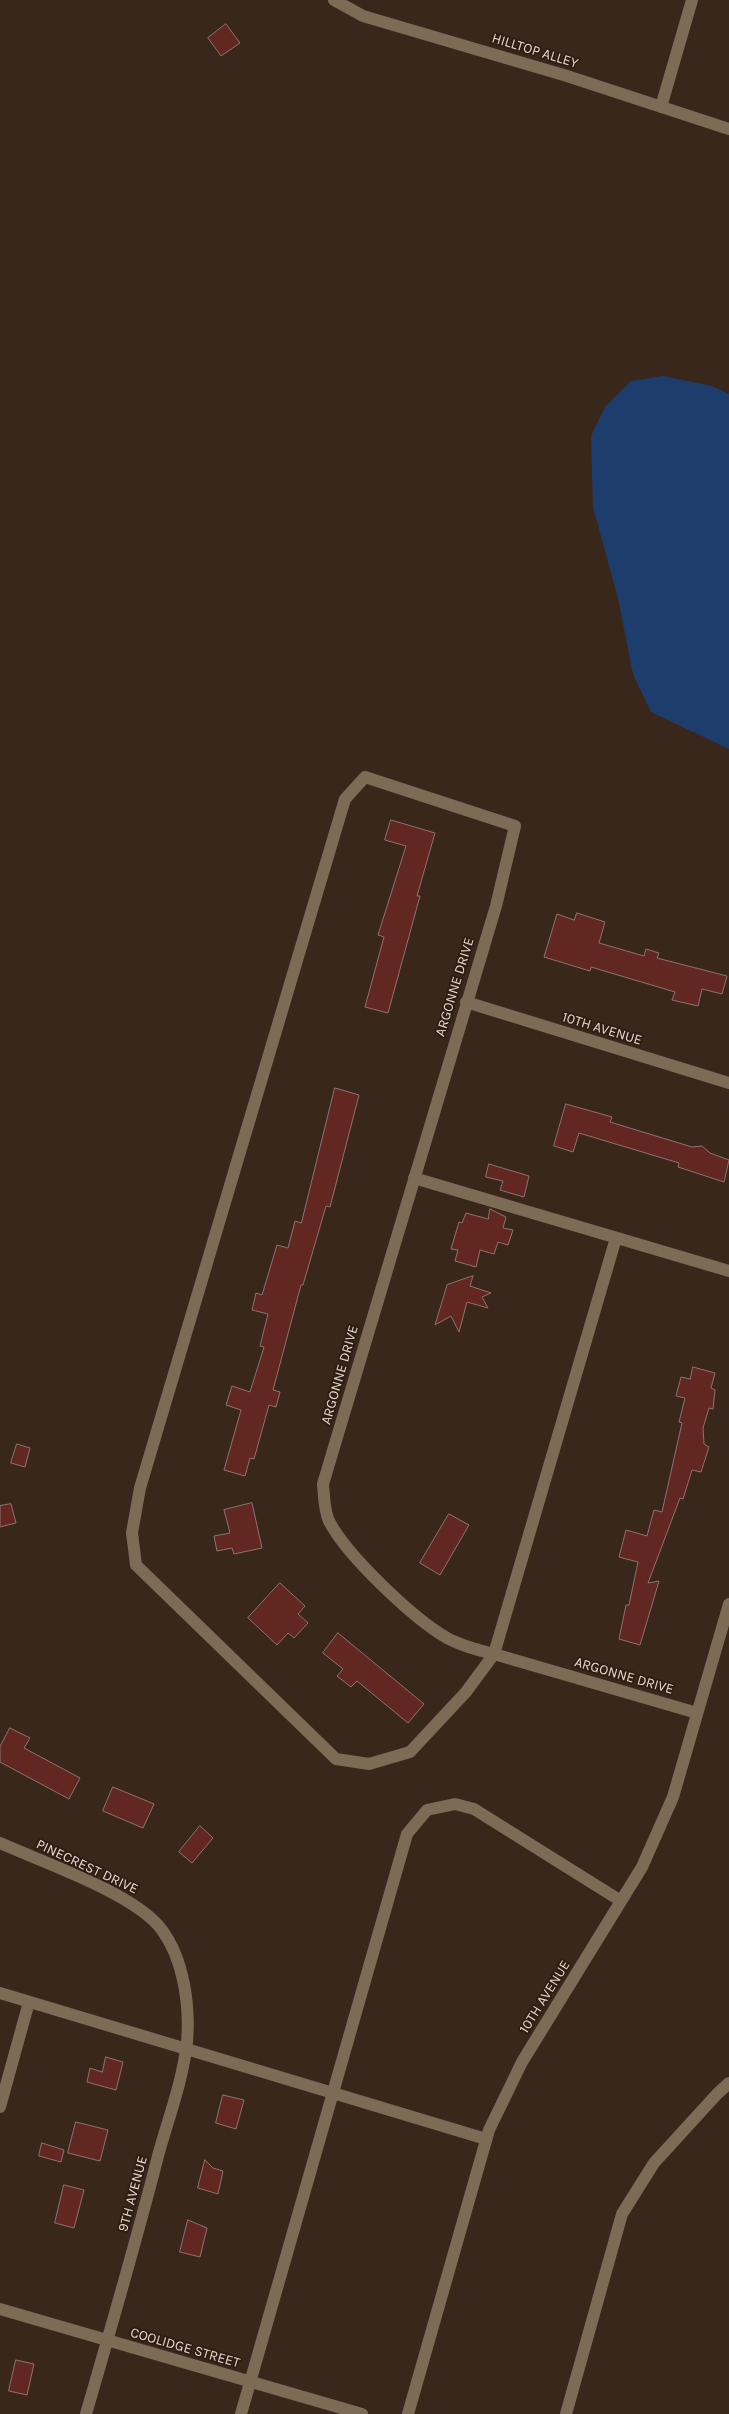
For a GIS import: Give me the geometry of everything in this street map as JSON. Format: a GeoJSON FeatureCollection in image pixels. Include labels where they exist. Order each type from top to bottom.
{"type":"FeatureCollection","features":[{"type":"Feature","properties":{"kind":"street","name":"HILLTOP ALLEY"},"geometry":{"type":"LineString","coordinates":[[334,0],[363,16],[567,76],[729,129]]}},
{"type":"Feature","properties":{"kind":"street"},"geometry":{"type":"LineString","coordinates":[[661,107],[692,0]]}},
{"type":"Feature","properties":{"kind":"street","name":"ARGONNE DRIVE"},"geometry":{"type":"LineString","coordinates":[[494,1654],[466,1692],[410,1752],[368,1764],[336,1759],[136,1564],[132,1533],[140,1488],[345,799],[365,777],[515,826],[496,906],[324,1484],[324,1499],[329,1520],[349,1552],[427,1625],[448,1639],[697,1713]]}},
{"type":"Feature","properties":{"kind":"street","name":"10TH AVENUE"},"geometry":{"type":"LineString","coordinates":[[466,1002],[729,1083]]}},
{"type":"Feature","properties":{"kind":"street"},"geometry":{"type":"LineString","coordinates":[[414,1178],[729,1271]]}},
{"type":"Feature","properties":{"kind":"street"},"geometry":{"type":"LineString","coordinates":[[494,1654],[616,1238]]}},
{"type":"Feature","properties":{"kind":"street","name":"10TH AVENUE"},"geometry":{"type":"LineString","coordinates":[[408,2414],[486,2139],[522,2062],[642,1867],[674,1797],[729,1604]]}},
{"type":"Feature","properties":{"kind":"street"},"geometry":{"type":"LineString","coordinates":[[241,2414],[334,2093],[406,1834],[427,1810],[455,1804],[474,1809],[622,1901]]}},
{"type":"Feature","properties":{"kind":"street","name":"PINECREST DRIVE"},"geometry":{"type":"LineString","coordinates":[[0,1843],[98,1886],[130,1902],[148,1915],[162,1930],[174,1952],[182,1979]]}},
{"type":"Feature","properties":{"kind":"street","name":"9TH AVENUE"},"geometry":{"type":"LineString","coordinates":[[86,2414],[138,2233],[185,2049],[187,2017],[182,1979]]}},
{"type":"Feature","properties":{"kind":"street"},"geometry":{"type":"LineString","coordinates":[[0,1993],[486,2139]]}},
{"type":"Feature","properties":{"kind":"street"},"geometry":{"type":"LineString","coordinates":[[0,2107],[28,2002]]}},
{"type":"Feature","properties":{"kind":"street"},"geometry":{"type":"LineString","coordinates":[[566,2414],[622,2214],[654,2163],[729,2083]]}},
{"type":"Feature","properties":{"kind":"street","name":"COOLIDGE STREET"},"geometry":{"type":"LineString","coordinates":[[0,2309],[362,2414]]}},
{"type":"Feature","properties":{"kind":"water"},"geometry":{"type":"Polygon","coordinates":[[[663,376],[712,386],[729,394],[729,749],[651,712],[633,674],[618,598],[593,507],[591,436],[605,407],[631,381],[663,376]]]}},
{"type":"Feature","properties":{"kind":"building"},"geometry":{"type":"Polygon","coordinates":[[[226,24],[240,43],[221,56],[208,38],[226,24]]]}},
{"type":"Feature","properties":{"kind":"building"},"geometry":{"type":"Polygon","coordinates":[[[391,820],[435,833],[388,1013],[365,1007],[384,937],[378,935],[406,846],[385,840],[391,820]]]}},
{"type":"Feature","properties":{"kind":"building"},"geometry":{"type":"Polygon","coordinates":[[[577,913],[605,922],[599,943],[644,956],[646,949],[659,953],[657,958],[727,976],[722,994],[702,989],[698,1006],[672,1000],[675,992],[591,967],[590,971],[544,957],[557,914],[574,920],[577,913]]]}},
{"type":"Feature","properties":{"kind":"building"},"geometry":{"type":"Polygon","coordinates":[[[335,1088],[359,1095],[330,1207],[326,1206],[303,1285],[301,1285],[273,1390],[280,1392],[276,1407],[269,1405],[254,1459],[250,1458],[245,1476],[224,1470],[241,1410],[226,1405],[232,1386],[250,1392],[264,1347],[260,1346],[268,1314],[252,1310],[256,1293],[262,1295],[277,1245],[288,1248],[295,1221],[301,1223],[335,1088]]]}},
{"type":"Feature","properties":{"kind":"building"},"geometry":{"type":"Polygon","coordinates":[[[566,1104],[612,1117],[610,1122],[692,1147],[702,1146],[710,1153],[729,1160],[724,1182],[678,1167],[679,1163],[579,1133],[573,1152],[554,1146],[566,1104]]]}},
{"type":"Feature","properties":{"kind":"building"},"geometry":{"type":"Polygon","coordinates":[[[489,1164],[529,1176],[524,1197],[500,1190],[503,1181],[486,1177],[489,1164]]]}},
{"type":"Feature","properties":{"kind":"building"},"geometry":{"type":"Polygon","coordinates":[[[490,1209],[506,1217],[503,1228],[513,1230],[508,1245],[498,1242],[494,1254],[480,1250],[476,1267],[455,1261],[458,1250],[451,1249],[459,1222],[462,1223],[466,1213],[488,1219],[490,1209]]]}},
{"type":"Feature","properties":{"kind":"building"},"geometry":{"type":"Polygon","coordinates":[[[473,1276],[470,1286],[491,1293],[482,1297],[488,1308],[467,1302],[459,1332],[451,1316],[435,1325],[447,1285],[473,1276]]]}},
{"type":"Feature","properties":{"kind":"building"},"geometry":{"type":"Polygon","coordinates":[[[693,1367],[715,1373],[711,1388],[715,1390],[713,1409],[709,1408],[703,1428],[704,1444],[709,1447],[701,1472],[692,1470],[683,1499],[680,1498],[648,1583],[659,1581],[640,1645],[619,1639],[626,1605],[629,1605],[638,1562],[619,1557],[626,1530],[647,1536],[654,1510],[662,1512],[682,1423],[679,1422],[685,1398],[676,1396],[681,1377],[690,1379],[693,1367]]]}},
{"type":"Feature","properties":{"kind":"building"},"geometry":{"type":"Polygon","coordinates":[[[17,1444],[30,1448],[25,1467],[11,1463],[17,1444]]]}},
{"type":"Feature","properties":{"kind":"building"},"geometry":{"type":"Polygon","coordinates":[[[252,1503],[262,1548],[234,1554],[232,1548],[217,1551],[214,1536],[230,1533],[224,1510],[252,1503]]]}},
{"type":"Feature","properties":{"kind":"building"},"geometry":{"type":"Polygon","coordinates":[[[11,1504],[16,1523],[0,1527],[0,1506],[11,1504]]]}},
{"type":"Feature","properties":{"kind":"building"},"geometry":{"type":"Polygon","coordinates":[[[449,1514],[469,1525],[440,1575],[420,1563],[449,1514]]]}},
{"type":"Feature","properties":{"kind":"building"},"geometry":{"type":"Polygon","coordinates":[[[280,1583],[305,1606],[298,1614],[308,1623],[294,1638],[288,1633],[277,1645],[248,1618],[280,1583]]]}},
{"type":"Feature","properties":{"kind":"building"},"geometry":{"type":"Polygon","coordinates":[[[338,1633],[424,1704],[408,1723],[357,1681],[351,1687],[337,1676],[343,1669],[323,1653],[338,1633]]]}},
{"type":"Feature","properties":{"kind":"building"},"geometry":{"type":"Polygon","coordinates":[[[10,1728],[30,1738],[24,1748],[80,1778],[69,1799],[0,1762],[0,1747],[10,1728]]]}},
{"type":"Feature","properties":{"kind":"building"},"geometry":{"type":"Polygon","coordinates":[[[113,1787],[154,1804],[143,1828],[103,1811],[113,1787]]]}},
{"type":"Feature","properties":{"kind":"building"},"geometry":{"type":"Polygon","coordinates":[[[200,1826],[213,1838],[192,1863],[179,1852],[200,1826]]]}},
{"type":"Feature","properties":{"kind":"building"},"geometry":{"type":"Polygon","coordinates":[[[106,2057],[123,2062],[116,2090],[87,2082],[90,2068],[102,2072],[106,2057]]]}},
{"type":"Feature","properties":{"kind":"building"},"geometry":{"type":"Polygon","coordinates":[[[223,2095],[244,2100],[236,2129],[216,2123],[223,2095]]]}},
{"type":"Feature","properties":{"kind":"building"},"geometry":{"type":"Polygon","coordinates":[[[76,2122],[108,2130],[100,2161],[68,2153],[76,2122]]]}},
{"type":"Feature","properties":{"kind":"building"},"geometry":{"type":"Polygon","coordinates":[[[42,2143],[64,2150],[61,2162],[39,2156],[42,2143]]]}},
{"type":"Feature","properties":{"kind":"building"},"geometry":{"type":"Polygon","coordinates":[[[205,2160],[213,2168],[223,2171],[218,2194],[198,2188],[205,2160]]]}},
{"type":"Feature","properties":{"kind":"building"},"geometry":{"type":"Polygon","coordinates":[[[64,2185],[84,2190],[74,2228],[55,2223],[64,2185]]]}},
{"type":"Feature","properties":{"kind":"building"},"geometry":{"type":"Polygon","coordinates":[[[188,2220],[207,2228],[200,2257],[180,2252],[188,2220]]]}},
{"type":"Feature","properties":{"kind":"building"},"geometry":{"type":"Polygon","coordinates":[[[16,2360],[34,2364],[27,2395],[9,2391],[16,2360]]]}}]}
